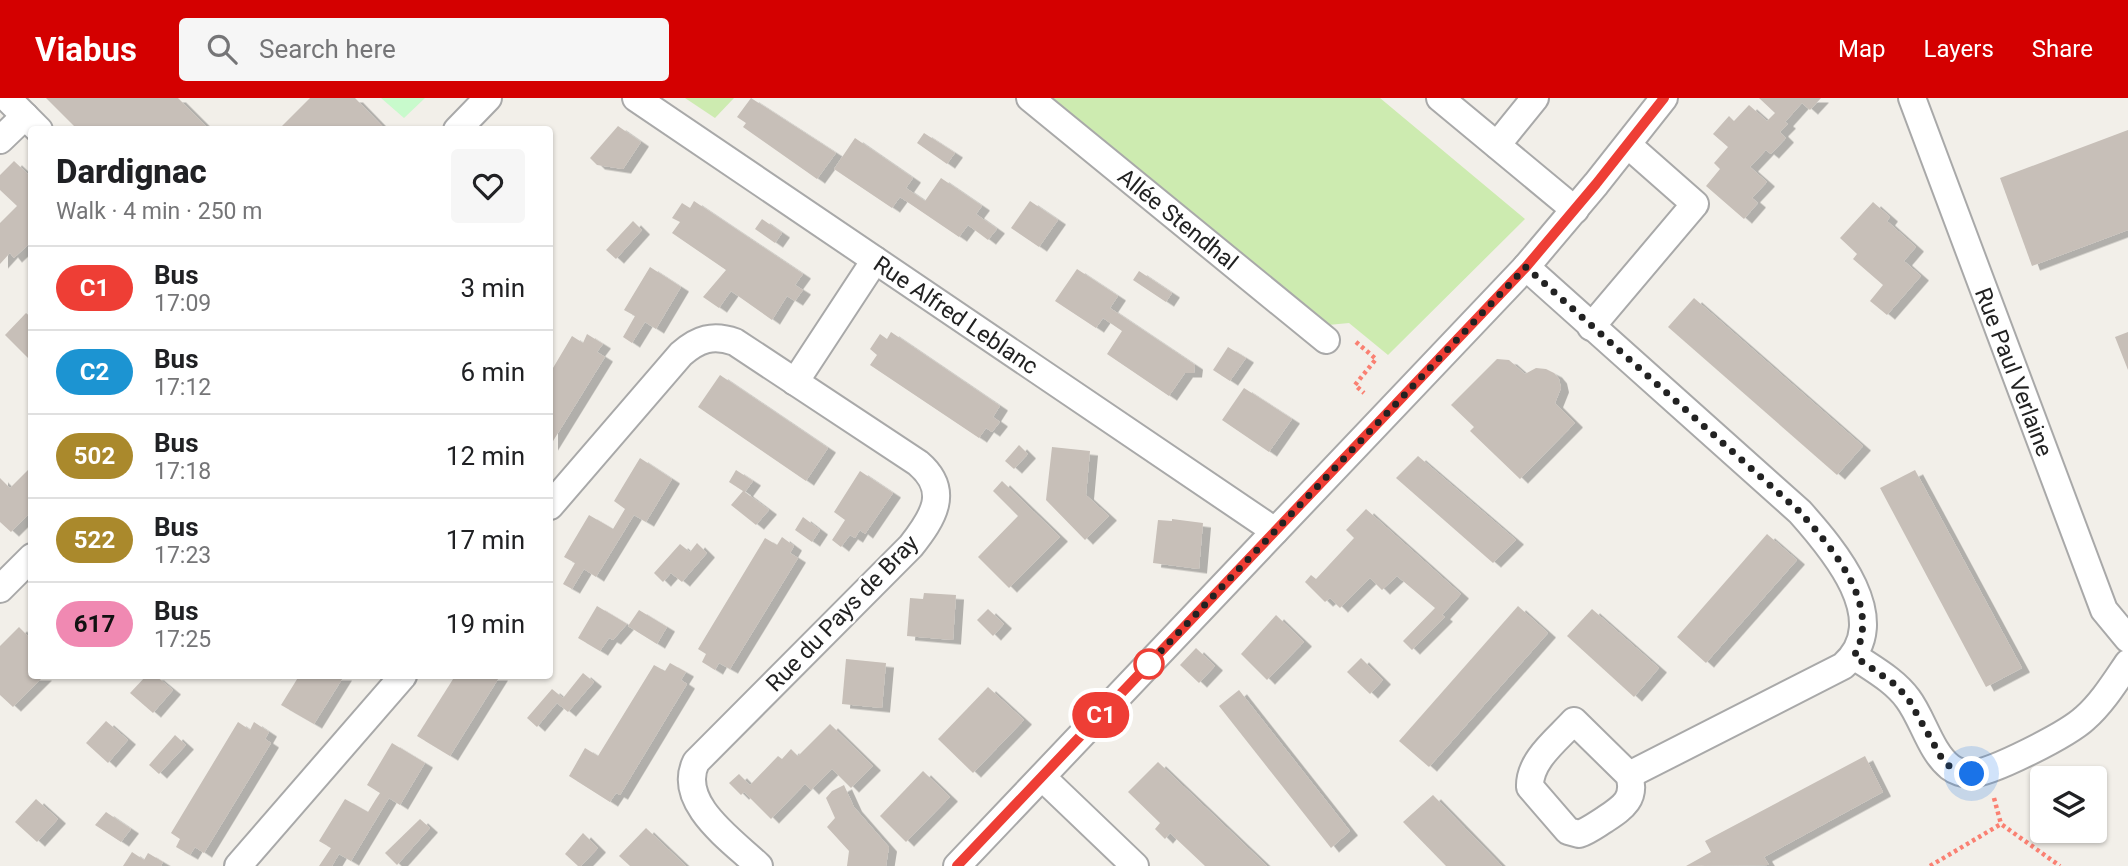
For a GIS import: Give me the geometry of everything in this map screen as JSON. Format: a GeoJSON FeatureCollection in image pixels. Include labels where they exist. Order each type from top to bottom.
{"type":"FeatureCollection","features":[{"type":"Feature","properties":{"kind":"street"},"geometry":{"type":"LineString","coordinates":[[461,126],[488,98]]}},
{"type":"Feature","properties":{"kind":"street","name":"Rue Alfred Leblanc"},"geometry":{"type":"LineString","coordinates":[[636,98],[1275,531]]}},
{"type":"Feature","properties":{"kind":"street","name":"Allée Stendhal"},"geometry":{"type":"LineString","coordinates":[[1030,98],[1338,339]]}},
{"type":"Feature","properties":{"kind":"street"},"geometry":{"type":"LineString","coordinates":[[1440,98],[1575,210]]}},
{"type":"Feature","properties":{"kind":"street"},"geometry":{"type":"LineString","coordinates":[[1497,145],[1535,98]]}},
{"type":"Feature","properties":{"kind":"street"},"geometry":{"type":"LineString","coordinates":[[957,866],[1526,267],[1664,98]]}},
{"type":"Feature","properties":{"kind":"street","name":"Rue Paul Verlaine"},"geometry":{"type":"LineString","coordinates":[[1912,98],[2101,602],[2113,624],[2128,639]]}},
{"type":"Feature","properties":{"kind":"street"},"geometry":{"type":"LineString","coordinates":[[0,140],[23,114]]}},
{"type":"Feature","properties":{"kind":"street"},"geometry":{"type":"LineString","coordinates":[[1591,327],[1695,204],[1628,145]]}},
{"type":"Feature","properties":{"kind":"street"},"geometry":{"type":"LineString","coordinates":[[795,382],[875,260]]}},
{"type":"Feature","properties":{"kind":"street"},"geometry":{"type":"LineString","coordinates":[[1526,267],[1800,512],[1844,572],[1863,608],[1860,646],[1843,666],[1629,775]]}},
{"type":"Feature","properties":{"kind":"street","name":"Rue du Pays de Bray"},"geometry":{"type":"LineString","coordinates":[[553,503],[681,354],[702,339],[712,337],[735,342],[928,472],[933,479],[937,497],[930,519],[911,545],[696,762],[691,779],[692,789],[700,807],[759,866]]}},
{"type":"Feature","properties":{"kind":"street"},"geometry":{"type":"LineString","coordinates":[[0,589],[28,561]]}},
{"type":"Feature","properties":{"kind":"street"},"geometry":{"type":"LineString","coordinates":[[1854,656],[1896,685],[1909,700],[1941,757],[1951,768],[1972,774],[2073,729],[2097,706],[2128,663]]}},
{"type":"Feature","properties":{"kind":"street"},"geometry":{"type":"LineString","coordinates":[[240,865],[400,679]]}},
{"type":"Feature","properties":{"kind":"street"},"geometry":{"type":"LineString","coordinates":[[1042,777],[1135,866]]}},
{"type":"Feature","properties":{"kind":"path"},"geometry":{"type":"LineString","coordinates":[[1338,339],[1376,359],[1354,385],[1371,399]]}},
{"type":"Feature","properties":{"kind":"path"},"geometry":{"type":"LineString","coordinates":[[1930,866],[2001,824],[2060,866]]}},
{"type":"Feature","properties":{"kind":"green space"},"geometry":{"type":"Polygon","coordinates":[[[381,98],[425,98],[404,118],[381,98]]]}},
{"type":"Feature","properties":{"kind":"green space"},"geometry":{"type":"Polygon","coordinates":[[[685,98],[734,98],[715,118],[685,98]]]}},
{"type":"Feature","properties":{"kind":"green space"},"geometry":{"type":"Polygon","coordinates":[[[1052,98],[1380,98],[1525,219],[1388,355],[1349,323],[1328,325],[1052,98]]]}},
{"type":"Feature","properties":{"kind":"building"},"geometry":{"type":"Polygon","coordinates":[[[46,98],[178,98],[206,126],[74,126],[46,98]]]}},
{"type":"Feature","properties":{"kind":"building"},"geometry":{"type":"Polygon","coordinates":[[[310,98],[355,98],[382,126],[282,126],[310,98]]]}},
{"type":"Feature","properties":{"kind":"building"},"geometry":{"type":"Polygon","coordinates":[[[751,98],[836,153],[817,179],[743,127],[746,123],[737,117],[751,98]]]}},
{"type":"Feature","properties":{"kind":"building"},"geometry":{"type":"Polygon","coordinates":[[[1759,98],[1821,98],[1810,110],[1802,103],[1780,132],[1786,138],[1771,154],[1766,150],[1750,167],[1767,182],[1752,198],[1758,203],[1744,219],[1706,186],[1720,169],[1714,163],[1728,147],[1713,134],[1729,116],[1734,121],[1749,105],[1767,121],[1775,113],[1759,98]]]}},
{"type":"Feature","properties":{"kind":"building"},"geometry":{"type":"Polygon","coordinates":[[[618,126],[641,142],[623,169],[597,165],[590,158],[618,126]]]}},
{"type":"Feature","properties":{"kind":"building"},"geometry":{"type":"Polygon","coordinates":[[[2128,130],[2128,230],[2032,266],[2000,178],[2128,130]]]}},
{"type":"Feature","properties":{"kind":"building"},"geometry":{"type":"Polygon","coordinates":[[[924,133],[955,153],[947,164],[917,143],[924,133]]]}},
{"type":"Feature","properties":{"kind":"building"},"geometry":{"type":"Polygon","coordinates":[[[855,138],[913,178],[906,188],[925,201],[941,178],[982,206],[976,214],[997,229],[988,240],[968,225],[959,237],[900,197],[892,208],[834,169],[855,138]]]}},
{"type":"Feature","properties":{"kind":"building"},"geometry":{"type":"Polygon","coordinates":[[[14,161],[28,174],[28,245],[14,258],[10,253],[0,264],[0,223],[17,206],[0,190],[0,175],[14,161]]]}},
{"type":"Feature","properties":{"kind":"building"},"geometry":{"type":"Polygon","coordinates":[[[694,201],[803,274],[795,285],[803,290],[795,301],[787,296],[772,320],[731,291],[719,308],[703,297],[726,270],[672,233],[680,222],[672,218],[682,203],[690,208],[694,201]]]}},
{"type":"Feature","properties":{"kind":"building"},"geometry":{"type":"Polygon","coordinates":[[[1030,201],[1058,220],[1039,247],[1011,228],[1030,201]]]}},
{"type":"Feature","properties":{"kind":"building"},"geometry":{"type":"Polygon","coordinates":[[[1873,202],[1890,217],[1887,221],[1916,247],[1904,261],[1921,276],[1887,315],[1870,301],[1883,285],[1853,259],[1857,254],[1840,238],[1873,202]]]}},
{"type":"Feature","properties":{"kind":"building"},"geometry":{"type":"Polygon","coordinates":[[[762,219],[782,233],[775,243],[755,229],[762,219]]]}},
{"type":"Feature","properties":{"kind":"building"},"geometry":{"type":"Polygon","coordinates":[[[633,221],[642,230],[616,259],[606,250],[633,221]]]}},
{"type":"Feature","properties":{"kind":"building"},"geometry":{"type":"Polygon","coordinates":[[[650,267],[681,287],[656,329],[645,322],[632,343],[623,337],[635,316],[624,310],[650,267]]]}},
{"type":"Feature","properties":{"kind":"building"},"geometry":{"type":"Polygon","coordinates":[[[1077,269],[1118,296],[1110,308],[1195,365],[1194,373],[1185,373],[1169,396],[1107,354],[1122,331],[1103,318],[1096,328],[1055,301],[1077,269]]]}},
{"type":"Feature","properties":{"kind":"building"},"geometry":{"type":"Polygon","coordinates":[[[1139,271],[1172,293],[1166,302],[1133,280],[1139,271]]]}},
{"type":"Feature","properties":{"kind":"building"},"geometry":{"type":"Polygon","coordinates":[[[1694,298],[1863,446],[1837,475],[1668,327],[1694,298]]]}},
{"type":"Feature","properties":{"kind":"building"},"geometry":{"type":"Polygon","coordinates":[[[26,313],[28,315],[28,358],[5,335],[26,313]]]}},
{"type":"Feature","properties":{"kind":"building"},"geometry":{"type":"Polygon","coordinates":[[[891,332],[1000,406],[993,417],[1000,422],[992,432],[986,428],[979,438],[870,365],[877,355],[870,349],[880,334],[887,339],[891,332]]]}},
{"type":"Feature","properties":{"kind":"building"},"geometry":{"type":"Polygon","coordinates":[[[2128,332],[2128,370],[2115,337],[2128,332]]]}},
{"type":"Feature","properties":{"kind":"building"},"geometry":{"type":"Polygon","coordinates":[[[587,334],[603,344],[597,352],[605,357],[553,441],[553,368],[572,336],[583,343],[587,334]]]}},
{"type":"Feature","properties":{"kind":"building"},"geometry":{"type":"Polygon","coordinates":[[[1228,347],[1246,358],[1230,381],[1213,370],[1228,347]]]}},
{"type":"Feature","properties":{"kind":"building"},"geometry":{"type":"Polygon","coordinates":[[[1497,359],[1509,360],[1525,374],[1536,368],[1554,373],[1561,388],[1555,403],[1575,423],[1520,479],[1470,431],[1474,427],[1451,405],[1497,359]]]}},
{"type":"Feature","properties":{"kind":"building"},"geometry":{"type":"Polygon","coordinates":[[[720,375],[828,448],[806,481],[698,407],[720,375]]]}},
{"type":"Feature","properties":{"kind":"building"},"geometry":{"type":"Polygon","coordinates":[[[1244,388],[1292,419],[1269,452],[1222,420],[1244,388]]]}},
{"type":"Feature","properties":{"kind":"building"},"geometry":{"type":"Polygon","coordinates":[[[1019,445],[1028,454],[1014,469],[1005,461],[1019,445]]]}},
{"type":"Feature","properties":{"kind":"building"},"geometry":{"type":"Polygon","coordinates":[[[1052,447],[1090,451],[1086,495],[1109,516],[1085,540],[1046,500],[1052,447]]]}},
{"type":"Feature","properties":{"kind":"building"},"geometry":{"type":"Polygon","coordinates":[[[1418,456],[1516,540],[1493,563],[1396,478],[1418,456]]]}},
{"type":"Feature","properties":{"kind":"building"},"geometry":{"type":"Polygon","coordinates":[[[640,458],[672,479],[646,522],[634,515],[596,577],[584,569],[572,589],[563,584],[575,563],[564,557],[589,515],[613,529],[625,509],[614,501],[640,458]]]}},
{"type":"Feature","properties":{"kind":"building"},"geometry":{"type":"Polygon","coordinates":[[[28,470],[28,515],[11,532],[0,522],[0,478],[10,488],[28,470]]]}},
{"type":"Feature","properties":{"kind":"building"},"geometry":{"type":"Polygon","coordinates":[[[736,470],[753,481],[745,492],[769,510],[756,525],[731,505],[743,491],[729,482],[736,470]]]}},
{"type":"Feature","properties":{"kind":"building"},"geometry":{"type":"Polygon","coordinates":[[[1915,470],[2022,668],[1986,687],[1880,488],[1915,470]]]}},
{"type":"Feature","properties":{"kind":"building"},"geometry":{"type":"Polygon","coordinates":[[[860,471],[893,493],[865,534],[860,530],[855,538],[850,535],[841,547],[832,540],[845,520],[834,512],[860,471]]]}},
{"type":"Feature","properties":{"kind":"building"},"geometry":{"type":"Polygon","coordinates":[[[1002,481],[1060,537],[1009,588],[978,557],[1018,516],[993,491],[1002,481]]]}},
{"type":"Feature","properties":{"kind":"building"},"geometry":{"type":"Polygon","coordinates":[[[1366,509],[1461,594],[1442,615],[1445,617],[1412,650],[1403,641],[1435,608],[1397,576],[1382,590],[1370,578],[1340,608],[1330,598],[1325,602],[1305,582],[1311,575],[1316,579],[1354,538],[1346,530],[1366,509]]]}},
{"type":"Feature","properties":{"kind":"building"},"geometry":{"type":"Polygon","coordinates":[[[803,517],[820,530],[812,542],[795,530],[803,517]]]}},
{"type":"Feature","properties":{"kind":"building"},"geometry":{"type":"Polygon","coordinates":[[[1158,520],[1203,523],[1199,569],[1153,563],[1158,520]]]}},
{"type":"Feature","properties":{"kind":"building"},"geometry":{"type":"Polygon","coordinates":[[[1767,534],[1797,560],[1706,663],[1677,637],[1767,534]]]}},
{"type":"Feature","properties":{"kind":"building"},"geometry":{"type":"Polygon","coordinates":[[[782,537],[794,546],[790,553],[798,558],[730,669],[719,663],[715,670],[702,662],[706,654],[698,649],[765,538],[777,545],[782,537]]]}},
{"type":"Feature","properties":{"kind":"building"},"geometry":{"type":"Polygon","coordinates":[[[697,543],[707,553],[682,582],[671,573],[663,582],[654,573],[680,544],[690,552],[697,543]]]}},
{"type":"Feature","properties":{"kind":"building"},"geometry":{"type":"Polygon","coordinates":[[[924,593],[956,595],[953,640],[907,636],[910,598],[923,599],[924,593]]]}},
{"type":"Feature","properties":{"kind":"building"},"geometry":{"type":"Polygon","coordinates":[[[597,606],[627,624],[613,640],[609,638],[600,651],[578,638],[597,606]]]}},
{"type":"Feature","properties":{"kind":"building"},"geometry":{"type":"Polygon","coordinates":[[[1518,606],[1548,633],[1429,767],[1399,741],[1518,606]]]}},
{"type":"Feature","properties":{"kind":"building"},"geometry":{"type":"Polygon","coordinates":[[[988,609],[1004,624],[993,636],[977,620],[988,609]]]}},
{"type":"Feature","properties":{"kind":"building"},"geometry":{"type":"Polygon","coordinates":[[[1592,609],[1659,668],[1634,697],[1567,636],[1592,609]]]}},
{"type":"Feature","properties":{"kind":"building"},"geometry":{"type":"Polygon","coordinates":[[[639,610],[667,627],[657,644],[628,626],[639,610]]]}},
{"type":"Feature","properties":{"kind":"building"},"geometry":{"type":"Polygon","coordinates":[[[1276,615],[1304,642],[1267,680],[1241,654],[1276,615]]]}},
{"type":"Feature","properties":{"kind":"building"},"geometry":{"type":"Polygon","coordinates":[[[19,627],[28,636],[28,679],[41,679],[13,707],[0,695],[0,646],[19,627]]]}},
{"type":"Feature","properties":{"kind":"building"},"geometry":{"type":"Polygon","coordinates":[[[1196,648],[1215,666],[1199,683],[1180,665],[1196,648]]]}},
{"type":"Feature","properties":{"kind":"building"},"geometry":{"type":"Polygon","coordinates":[[[1361,658],[1383,680],[1370,694],[1347,672],[1361,658]]]}},
{"type":"Feature","properties":{"kind":"building"},"geometry":{"type":"Polygon","coordinates":[[[846,659],[886,663],[882,708],[842,704],[846,659]]]}},
{"type":"Feature","properties":{"kind":"building"},"geometry":{"type":"Polygon","coordinates":[[[670,663],[686,672],[681,680],[687,684],[620,795],[616,793],[610,802],[569,776],[585,748],[598,756],[654,665],[665,671],[670,663]]]}},
{"type":"Feature","properties":{"kind":"building"},"geometry":{"type":"Polygon","coordinates":[[[583,673],[594,682],[568,712],[557,703],[537,727],[527,718],[552,689],[563,698],[583,673]]]}},
{"type":"Feature","properties":{"kind":"building"},"geometry":{"type":"Polygon","coordinates":[[[143,679],[160,679],[173,690],[153,713],[130,693],[143,679]]]}},
{"type":"Feature","properties":{"kind":"building"},"geometry":{"type":"Polygon","coordinates":[[[297,679],[342,679],[314,724],[281,705],[297,679]]]}},
{"type":"Feature","properties":{"kind":"building"},"geometry":{"type":"Polygon","coordinates":[[[453,679],[498,679],[450,756],[417,736],[453,679]]]}},
{"type":"Feature","properties":{"kind":"building"},"geometry":{"type":"Polygon","coordinates":[[[988,687],[1024,720],[973,773],[938,739],[988,687]]]}},
{"type":"Feature","properties":{"kind":"building"},"geometry":{"type":"Polygon","coordinates":[[[1239,690],[1350,831],[1331,848],[1219,706],[1239,690]]]}},
{"type":"Feature","properties":{"kind":"building"},"geometry":{"type":"Polygon","coordinates":[[[106,721],[128,740],[108,763],[86,743],[106,721]]]}},
{"type":"Feature","properties":{"kind":"building"},"geometry":{"type":"Polygon","coordinates":[[[238,722],[250,730],[254,722],[269,732],[265,739],[271,743],[204,853],[195,847],[190,855],[176,847],[180,839],[171,833],[238,722]]]}},
{"type":"Feature","properties":{"kind":"building"},"geometry":{"type":"Polygon","coordinates":[[[830,724],[873,766],[851,788],[832,769],[811,790],[805,784],[771,819],[744,792],[741,795],[729,783],[739,774],[750,785],[778,756],[782,759],[791,749],[798,756],[830,724]]]}},
{"type":"Feature","properties":{"kind":"building"},"geometry":{"type":"Polygon","coordinates":[[[175,735],[186,745],[159,774],[149,765],[175,735]]]}},
{"type":"Feature","properties":{"kind":"building"},"geometry":{"type":"Polygon","coordinates":[[[392,743],[425,763],[400,805],[389,798],[351,861],[339,854],[332,866],[319,866],[331,848],[319,841],[345,799],[368,812],[380,793],[367,785],[392,743]]]}},
{"type":"Feature","properties":{"kind":"building"},"geometry":{"type":"Polygon","coordinates":[[[1865,756],[1883,792],[1764,857],[1769,865],[1686,866],[1711,852],[1705,841],[1865,756]]]}},
{"type":"Feature","properties":{"kind":"building"},"geometry":{"type":"Polygon","coordinates":[[[1158,762],[1267,866],[1205,866],[1170,833],[1165,839],[1155,829],[1160,823],[1128,792],[1158,762]]]}},
{"type":"Feature","properties":{"kind":"building"},"geometry":{"type":"Polygon","coordinates":[[[923,771],[950,797],[906,842],[880,816],[923,771]]]}},
{"type":"Feature","properties":{"kind":"building"},"geometry":{"type":"Polygon","coordinates":[[[844,785],[854,807],[889,847],[886,866],[847,866],[849,851],[827,827],[835,818],[826,798],[832,791],[844,785]]]}},
{"type":"Feature","properties":{"kind":"building"},"geometry":{"type":"Polygon","coordinates":[[[1433,795],[1502,866],[1446,866],[1403,822],[1433,795]]]}},
{"type":"Feature","properties":{"kind":"building"},"geometry":{"type":"Polygon","coordinates":[[[36,799],[58,819],[37,842],[15,822],[36,799]]]}},
{"type":"Feature","properties":{"kind":"building"},"geometry":{"type":"Polygon","coordinates":[[[106,812],[131,829],[121,842],[95,825],[106,812]]]}},
{"type":"Feature","properties":{"kind":"building"},"geometry":{"type":"Polygon","coordinates":[[[420,819],[430,828],[397,865],[385,853],[420,819]]]}},
{"type":"Feature","properties":{"kind":"building"},"geometry":{"type":"Polygon","coordinates":[[[646,828],[686,866],[630,866],[619,856],[646,828]]]}},
{"type":"Feature","properties":{"kind":"building"},"geometry":{"type":"Polygon","coordinates":[[[583,833],[598,848],[578,866],[565,854],[583,833]]]}},
{"type":"Feature","properties":{"kind":"building"},"geometry":{"type":"Polygon","coordinates":[[[132,852],[144,860],[148,853],[163,862],[161,866],[123,866],[132,852]]]}},
{"type":"Feature","properties":{"kind":"bus line","name":"C1"},"geometry":{"type":"LineString","coordinates":[[957,866],[1526,267],[1664,98]]}},
{"type":"Feature","properties":{"kind":"route"},"geometry":{"type":"LineString","coordinates":[[1149,664],[1142,671],[1526,267],[1800,512],[1829,548],[1863,608],[1863,634],[1854,656],[1896,685],[1909,700],[1941,757],[1951,768],[1972,774]]}}]}
